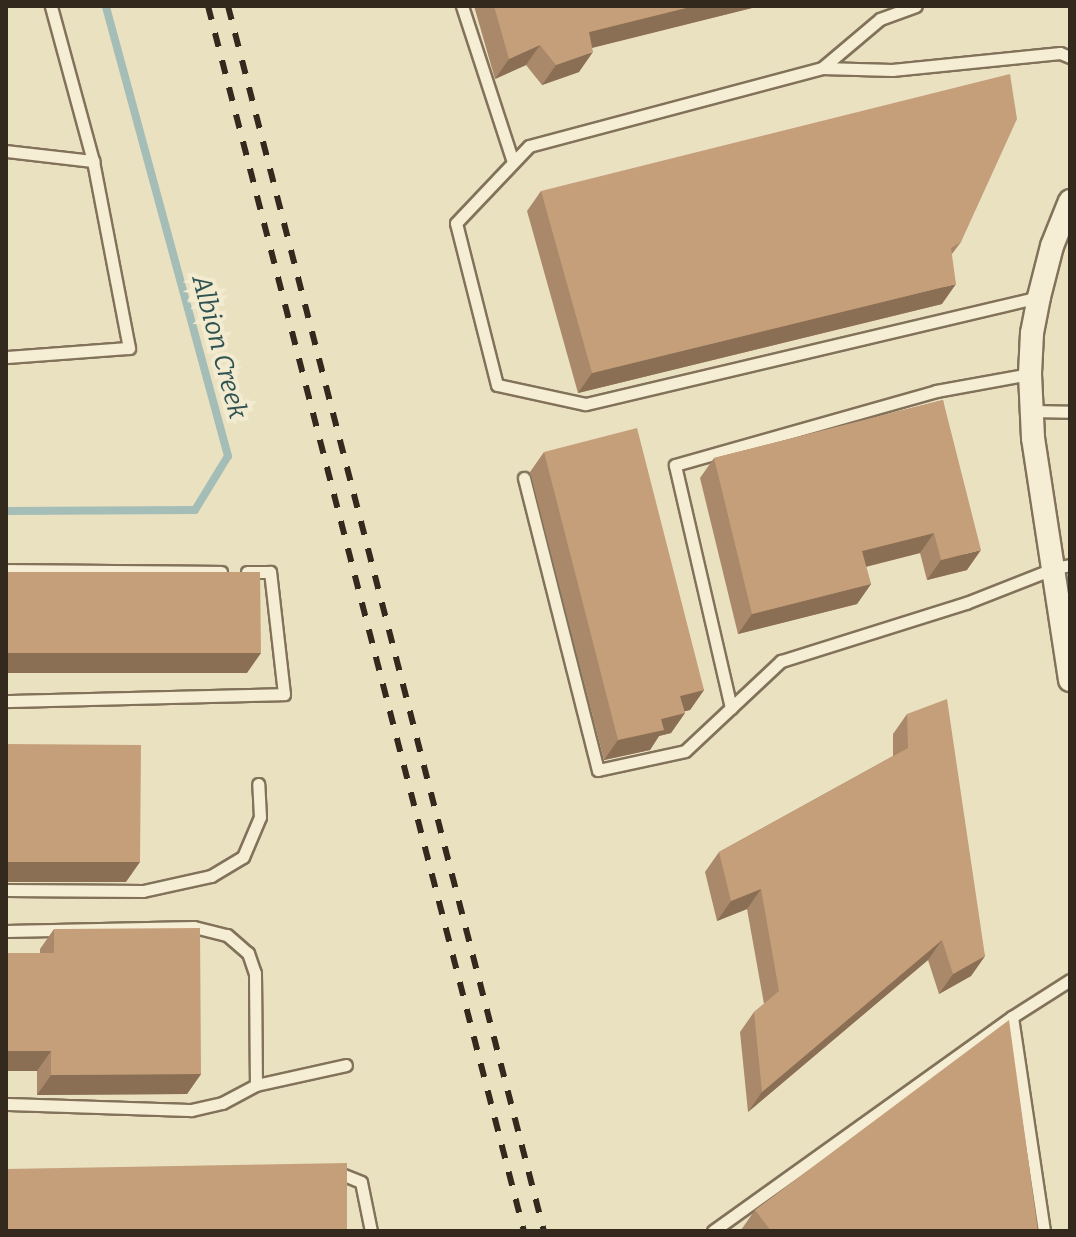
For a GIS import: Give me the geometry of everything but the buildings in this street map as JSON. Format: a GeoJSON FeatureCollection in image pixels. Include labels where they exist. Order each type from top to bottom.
{"type":"FeatureCollection","features":[{"type":"Feature","properties":{"kind":"street"},"geometry":{"type":"LineString","coordinates":[[1070,201],[1052,246],[1039,297],[1032,333],[1030,374],[1031,411],[1062,567],[1070,680]]}},
{"type":"Feature","properties":{"kind":"lane"},"geometry":{"type":"LineString","coordinates":[[6,357],[129,348],[93,161],[51,6]]}},
{"type":"Feature","properties":{"kind":"lane"},"geometry":{"type":"LineString","coordinates":[[462,6],[513,162]]}},
{"type":"Feature","properties":{"kind":"lane"},"geometry":{"type":"LineString","coordinates":[[822,68],[880,19],[916,6]]}},
{"type":"Feature","properties":{"kind":"lane"},"geometry":{"type":"LineString","coordinates":[[1039,297],[585,404],[497,385],[456,223],[529,146],[822,68],[892,70],[1060,53],[1070,57]]}},
{"type":"Feature","properties":{"kind":"lane"},"geometry":{"type":"LineString","coordinates":[[6,151],[93,161]]}},
{"type":"Feature","properties":{"kind":"lane"},"geometry":{"type":"LineString","coordinates":[[731,708],[675,465],[936,391],[1030,374]]}},
{"type":"Feature","properties":{"kind":"lane"},"geometry":{"type":"LineString","coordinates":[[1031,411],[1070,412]]}},
{"type":"Feature","properties":{"kind":"lane"},"geometry":{"type":"LineString","coordinates":[[524,478],[598,770],[685,751],[781,661],[966,603],[1062,567]]}},
{"type":"Feature","properties":{"kind":"lane"},"geometry":{"type":"LineString","coordinates":[[6,570],[270,572],[284,694],[6,701]]}},
{"type":"Feature","properties":{"kind":"lane"},"geometry":{"type":"LineString","coordinates":[[6,890],[143,891],[211,876],[243,857],[260,817],[258,784]]}},
{"type":"Feature","properties":{"kind":"lane"},"geometry":{"type":"LineString","coordinates":[[6,931],[194,927],[227,935],[248,953],[255,973],[256,1085]]}},
{"type":"Feature","properties":{"kind":"lane"},"geometry":{"type":"LineString","coordinates":[[713,1231],[1012,1017],[1070,980]]}},
{"type":"Feature","properties":{"kind":"lane"},"geometry":{"type":"LineString","coordinates":[[1012,1017],[1044,1231]]}},
{"type":"Feature","properties":{"kind":"lane"},"geometry":{"type":"LineString","coordinates":[[6,1104],[191,1110],[222,1103],[256,1085],[346,1065]]}},
{"type":"Feature","properties":{"kind":"lane"},"geometry":{"type":"LineString","coordinates":[[324,1170],[339,1171],[361,1182],[371,1231]]}},
{"type":"Feature","properties":{"kind":"waterway","name":"Albion Creek"},"geometry":{"type":"LineString","coordinates":[[6,511],[195,510],[228,456],[106,6]]}},
{"type":"Feature","properties":{"kind":"railway"},"geometry":{"type":"LineString","coordinates":[[208,6],[524,1231]]}},
{"type":"Feature","properties":{"kind":"railway"},"geometry":{"type":"LineString","coordinates":[[228,6],[544,1231]]}}]}
